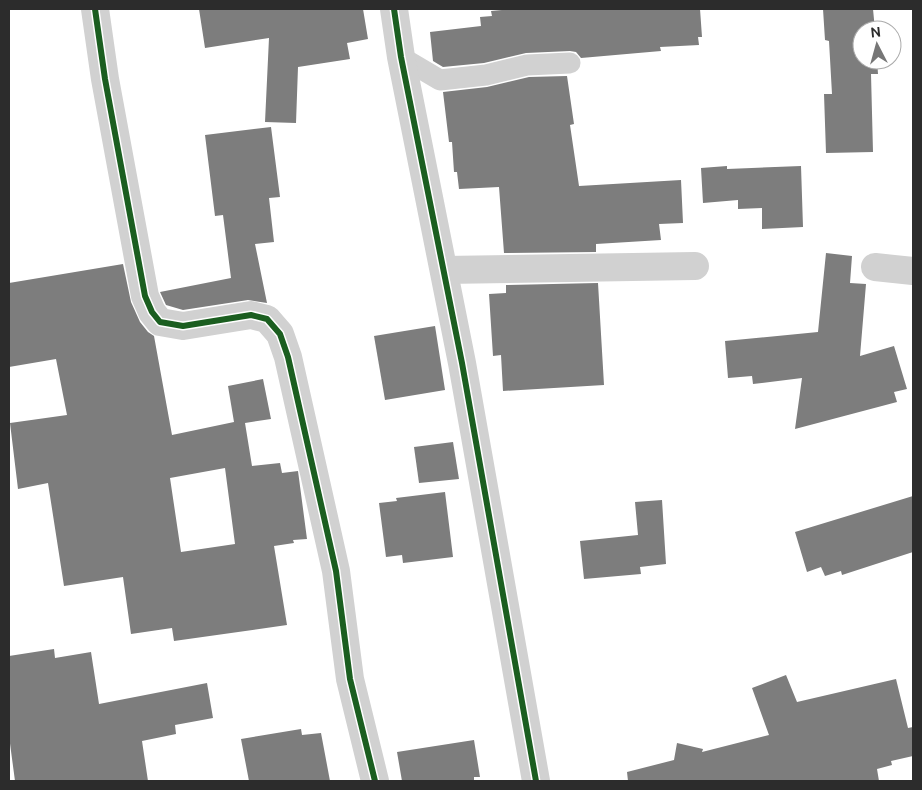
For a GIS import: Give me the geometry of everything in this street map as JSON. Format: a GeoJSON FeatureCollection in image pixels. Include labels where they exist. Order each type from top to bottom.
{"type":"FeatureCollection","features":[{"type":"Feature","properties":{"kind":"street"},"geometry":{"type":"LineString","coordinates":[[95,9],[105,79],[145,296],[152,312],[160,322],[183,326],[251,315],[267,320],[280,334],[288,357],[336,571],[350,679],[375,781]]}},
{"type":"Feature","properties":{"kind":"street"},"geometry":{"type":"LineString","coordinates":[[394,9],[401,57],[462,363],[536,781]]}},
{"type":"Feature","properties":{"kind":"street"},"geometry":{"type":"LineString","coordinates":[[444,270],[696,266]]}},
{"type":"Feature","properties":{"kind":"street"},"geometry":{"type":"LineString","coordinates":[[876,268],[913,271]]}},
{"type":"Feature","properties":{"kind":"lane"},"geometry":{"type":"LineString","coordinates":[[401,57],[440,80],[486,75],[527,65],[570,63]]}},
{"type":"Feature","properties":{"kind":"building"},"geometry":{"type":"Polygon","coordinates":[[[199,9],[363,9],[368,39],[347,43],[350,59],[298,67],[296,123],[265,122],[269,38],[205,48],[199,9]]]}},
{"type":"Feature","properties":{"kind":"building"},"geometry":{"type":"Polygon","coordinates":[[[513,9],[700,9],[702,37],[698,37],[699,45],[660,47],[661,51],[581,58],[576,52],[570,51],[526,53],[484,63],[443,67],[433,61],[430,32],[481,26],[480,17],[492,16],[491,11],[513,9]]]}},
{"type":"Feature","properties":{"kind":"building"},"geometry":{"type":"Polygon","coordinates":[[[823,9],[873,9],[874,20],[852,20],[852,70],[878,70],[878,74],[871,74],[873,152],[826,153],[824,94],[832,94],[829,41],[825,40],[823,9]]]}},
{"type":"Feature","properties":{"kind":"building"},"geometry":{"type":"Polygon","coordinates":[[[567,76],[574,124],[570,125],[579,186],[681,180],[683,223],[659,224],[661,240],[596,244],[596,252],[504,253],[499,187],[459,189],[457,172],[454,172],[452,142],[449,142],[443,92],[487,87],[529,77],[567,76]]]}},
{"type":"Feature","properties":{"kind":"building"},"geometry":{"type":"Polygon","coordinates":[[[271,127],[280,197],[269,198],[274,242],[255,244],[267,303],[248,300],[183,310],[166,305],[160,292],[231,278],[223,215],[215,216],[205,135],[271,127]]]}},
{"type":"Feature","properties":{"kind":"building"},"geometry":{"type":"Polygon","coordinates":[[[727,166],[727,169],[801,166],[803,227],[762,229],[762,208],[738,209],[738,200],[703,203],[701,168],[727,166]]]}},
{"type":"Feature","properties":{"kind":"building"},"geometry":{"type":"Polygon","coordinates":[[[826,253],[852,256],[850,283],[866,284],[860,356],[894,346],[907,389],[894,392],[897,402],[795,429],[802,378],[753,384],[752,376],[728,378],[725,341],[818,332],[826,253]]]}},
{"type":"Feature","properties":{"kind":"building"},"geometry":{"type":"Polygon","coordinates":[[[123,264],[131,302],[140,322],[154,336],[172,435],[234,422],[228,386],[263,379],[271,419],[245,423],[252,466],[280,463],[282,473],[298,471],[307,539],[293,540],[294,543],[274,546],[287,625],[174,641],[172,628],[131,634],[123,577],[64,586],[48,483],[18,489],[10,423],[67,415],[56,359],[9,367],[9,283],[123,264]],[[225,468],[170,478],[181,552],[235,544],[225,468]]]}},
{"type":"Feature","properties":{"kind":"building"},"geometry":{"type":"Polygon","coordinates":[[[598,283],[604,385],[503,391],[501,355],[493,356],[489,294],[506,293],[506,285],[598,283]]]}},
{"type":"Feature","properties":{"kind":"building"},"geometry":{"type":"Polygon","coordinates":[[[435,326],[445,390],[385,400],[374,336],[435,326]]]}},
{"type":"Feature","properties":{"kind":"building"},"geometry":{"type":"Polygon","coordinates":[[[453,442],[459,479],[419,483],[414,447],[453,442]]]}},
{"type":"Feature","properties":{"kind":"building"},"geometry":{"type":"Polygon","coordinates":[[[445,492],[453,557],[403,563],[402,555],[386,557],[379,503],[397,501],[396,498],[445,492]]]}},
{"type":"Feature","properties":{"kind":"building"},"geometry":{"type":"Polygon","coordinates":[[[913,496],[913,552],[842,575],[841,571],[825,576],[821,567],[807,572],[795,532],[913,496]]]}},
{"type":"Feature","properties":{"kind":"building"},"geometry":{"type":"Polygon","coordinates":[[[662,500],[666,564],[640,567],[641,574],[584,579],[580,541],[638,535],[635,502],[662,500]]]}},
{"type":"Feature","properties":{"kind":"building"},"geometry":{"type":"Polygon","coordinates":[[[54,649],[55,658],[91,652],[99,704],[207,683],[213,718],[175,725],[176,734],[142,741],[148,781],[15,781],[9,736],[9,656],[54,649]]]}},
{"type":"Feature","properties":{"kind":"building"},"geometry":{"type":"Polygon","coordinates":[[[786,675],[797,702],[896,679],[908,728],[913,727],[913,756],[891,761],[892,765],[877,769],[879,781],[628,781],[627,772],[674,760],[677,743],[703,749],[702,752],[769,735],[752,688],[786,675]]]}},
{"type":"Feature","properties":{"kind":"building"},"geometry":{"type":"Polygon","coordinates":[[[301,729],[302,735],[321,733],[330,781],[249,781],[241,739],[301,729]]]}},
{"type":"Feature","properties":{"kind":"building"},"geometry":{"type":"Polygon","coordinates":[[[474,740],[480,777],[474,777],[474,781],[402,781],[397,752],[474,740]]]}},
{"type":"Feature","properties":{"kind":"cycle path"},"geometry":{"type":"LineString","coordinates":[[95,9],[105,79],[145,296],[152,312],[160,322],[183,326],[251,315],[267,319],[280,334],[288,357],[336,571],[350,679],[375,781]]}},
{"type":"Feature","properties":{"kind":"cycle path"},"geometry":{"type":"LineString","coordinates":[[394,9],[401,57],[462,363],[536,781]]}}]}
